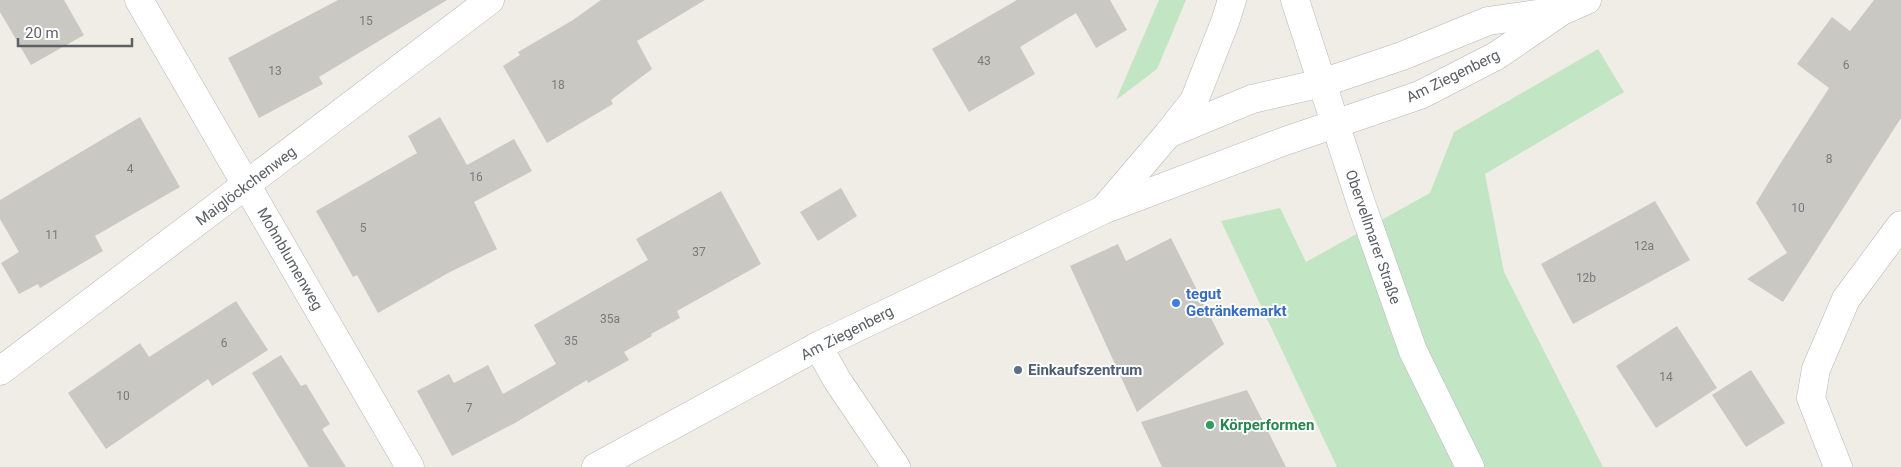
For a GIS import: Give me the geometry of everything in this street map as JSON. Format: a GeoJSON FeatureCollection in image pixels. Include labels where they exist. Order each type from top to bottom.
{"type":"FeatureCollection","features":[{"type":"Feature","properties":{"kind":"street","name":"Mohnblumenweg"},"geometry":{"type":"LineString","coordinates":[[139,0],[410,467]]}},
{"type":"Feature","properties":{"kind":"street","name":"Maiglöckchenweg"},"geometry":{"type":"LineString","coordinates":[[0,371],[490,0]]}},
{"type":"Feature","properties":{"kind":"street"},"geometry":{"type":"LineString","coordinates":[[1103,210],[1194,101],[1232,0]]}},
{"type":"Feature","properties":{"kind":"street","name":"Obervellmarer Straße"},"geometry":{"type":"LineString","coordinates":[[1295,0],[1335,124],[1413,351],[1470,467]]}},
{"type":"Feature","properties":{"kind":"street","name":"Am Ziegenberg"},"geometry":{"type":"LineString","coordinates":[[596,467],[818,346],[1103,210],[1335,124],[1420,95],[1496,56],[1562,11],[1587,0]]}},
{"type":"Feature","properties":{"kind":"street","name":"Am Ziegenberg"},"geometry":{"type":"LineString","coordinates":[[1168,134],[1252,99],[1322,83],[1402,56],[1488,21],[1562,11]]}},
{"type":"Feature","properties":{"kind":"street"},"geometry":{"type":"LineString","coordinates":[[1838,467],[1811,398],[1816,369],[1846,299],[1901,225]]}},
{"type":"Feature","properties":{"kind":"street"},"geometry":{"type":"LineString","coordinates":[[818,346],[837,380],[896,467]]}},
{"type":"Feature","properties":{"kind":"green space"},"geometry":{"type":"Polygon","coordinates":[[[1159,0],[1186,0],[1157,69],[1116,100],[1159,0]]]}},
{"type":"Feature","properties":{"kind":"green space"},"geometry":{"type":"Polygon","coordinates":[[[1598,49],[1624,92],[1485,174],[1504,272],[1603,467],[1337,467],[1221,221],[1280,208],[1306,262],[1430,193],[1454,132],[1598,49]]]}},
{"type":"Feature","properties":{"kind":"building"},"geometry":{"type":"Polygon","coordinates":[[[0,0],[64,0],[84,35],[31,65],[0,12],[0,0]]]}},
{"type":"Feature","properties":{"kind":"building"},"geometry":{"type":"Polygon","coordinates":[[[338,0],[447,0],[319,77],[323,84],[259,118],[228,58],[338,0]]]}},
{"type":"Feature","properties":{"kind":"building"},"geometry":{"type":"Polygon","coordinates":[[[601,0],[705,0],[637,41],[652,69],[611,100],[613,104],[547,143],[503,66],[520,55],[518,52],[573,20],[601,0]]]}},
{"type":"Feature","properties":{"kind":"building"},"geometry":{"type":"Polygon","coordinates":[[[1017,0],[1110,0],[1127,30],[1096,48],[1076,13],[1020,47],[1035,74],[969,112],[932,49],[1017,0]]]}},
{"type":"Feature","properties":{"kind":"building"},"geometry":{"type":"Polygon","coordinates":[[[1874,0],[1901,0],[1901,118],[1783,302],[1747,279],[1787,253],[1756,203],[1829,88],[1797,64],[1832,17],[1850,31],[1874,0]]]}},
{"type":"Feature","properties":{"kind":"building"},"geometry":{"type":"Polygon","coordinates":[[[140,117],[180,187],[95,236],[103,251],[40,288],[38,284],[19,294],[1,263],[19,252],[0,219],[0,200],[140,117]]]}},
{"type":"Feature","properties":{"kind":"building"},"geometry":{"type":"Polygon","coordinates":[[[440,117],[467,165],[514,139],[532,171],[474,202],[497,249],[450,272],[378,313],[357,275],[353,277],[316,211],[417,153],[408,136],[440,117]]]}},
{"type":"Feature","properties":{"kind":"building"},"geometry":{"type":"Polygon","coordinates":[[[841,188],[857,216],[818,241],[800,212],[841,188]]]}},
{"type":"Feature","properties":{"kind":"building"},"geometry":{"type":"Polygon","coordinates":[[[721,191],[761,264],[677,311],[680,318],[624,352],[629,360],[588,383],[587,380],[515,423],[452,456],[417,391],[449,374],[454,383],[488,365],[503,394],[556,364],[534,325],[648,260],[636,239],[721,191]]]}},
{"type":"Feature","properties":{"kind":"building"},"geometry":{"type":"Polygon","coordinates":[[[1655,201],[1690,260],[1573,324],[1541,264],[1655,201]]]}},
{"type":"Feature","properties":{"kind":"building"},"geometry":{"type":"Polygon","coordinates":[[[1171,238],[1224,344],[1137,412],[1070,266],[1118,244],[1126,261],[1171,238]]]}},
{"type":"Feature","properties":{"kind":"building"},"geometry":{"type":"Polygon","coordinates":[[[236,301],[268,350],[212,386],[208,379],[106,449],[68,393],[140,343],[149,357],[236,301]]]}},
{"type":"Feature","properties":{"kind":"building"},"geometry":{"type":"Polygon","coordinates":[[[1677,326],[1717,388],[1656,428],[1616,366],[1677,326]]]}},
{"type":"Feature","properties":{"kind":"building"},"geometry":{"type":"Polygon","coordinates":[[[281,355],[301,386],[306,384],[330,424],[322,429],[346,467],[309,467],[252,373],[281,355]]]}},
{"type":"Feature","properties":{"kind":"building"},"geometry":{"type":"Polygon","coordinates":[[[1751,370],[1785,423],[1746,447],[1712,395],[1751,370]]]}},
{"type":"Feature","properties":{"kind":"building"},"geometry":{"type":"Polygon","coordinates":[[[1247,390],[1286,467],[1162,467],[1141,422],[1247,390]]]}},
{"type":"Feature","properties":{"kind":"place","name":"tegut Getränkemarkt"},"geometry":{"type":"Point","coordinates":[1176,303]}},
{"type":"Feature","properties":{"kind":"place","name":"Einkaufszentrum"},"geometry":{"type":"Point","coordinates":[1018,370]}},
{"type":"Feature","properties":{"kind":"place","name":"Körperformen"},"geometry":{"type":"Point","coordinates":[1210,425]}}]}
